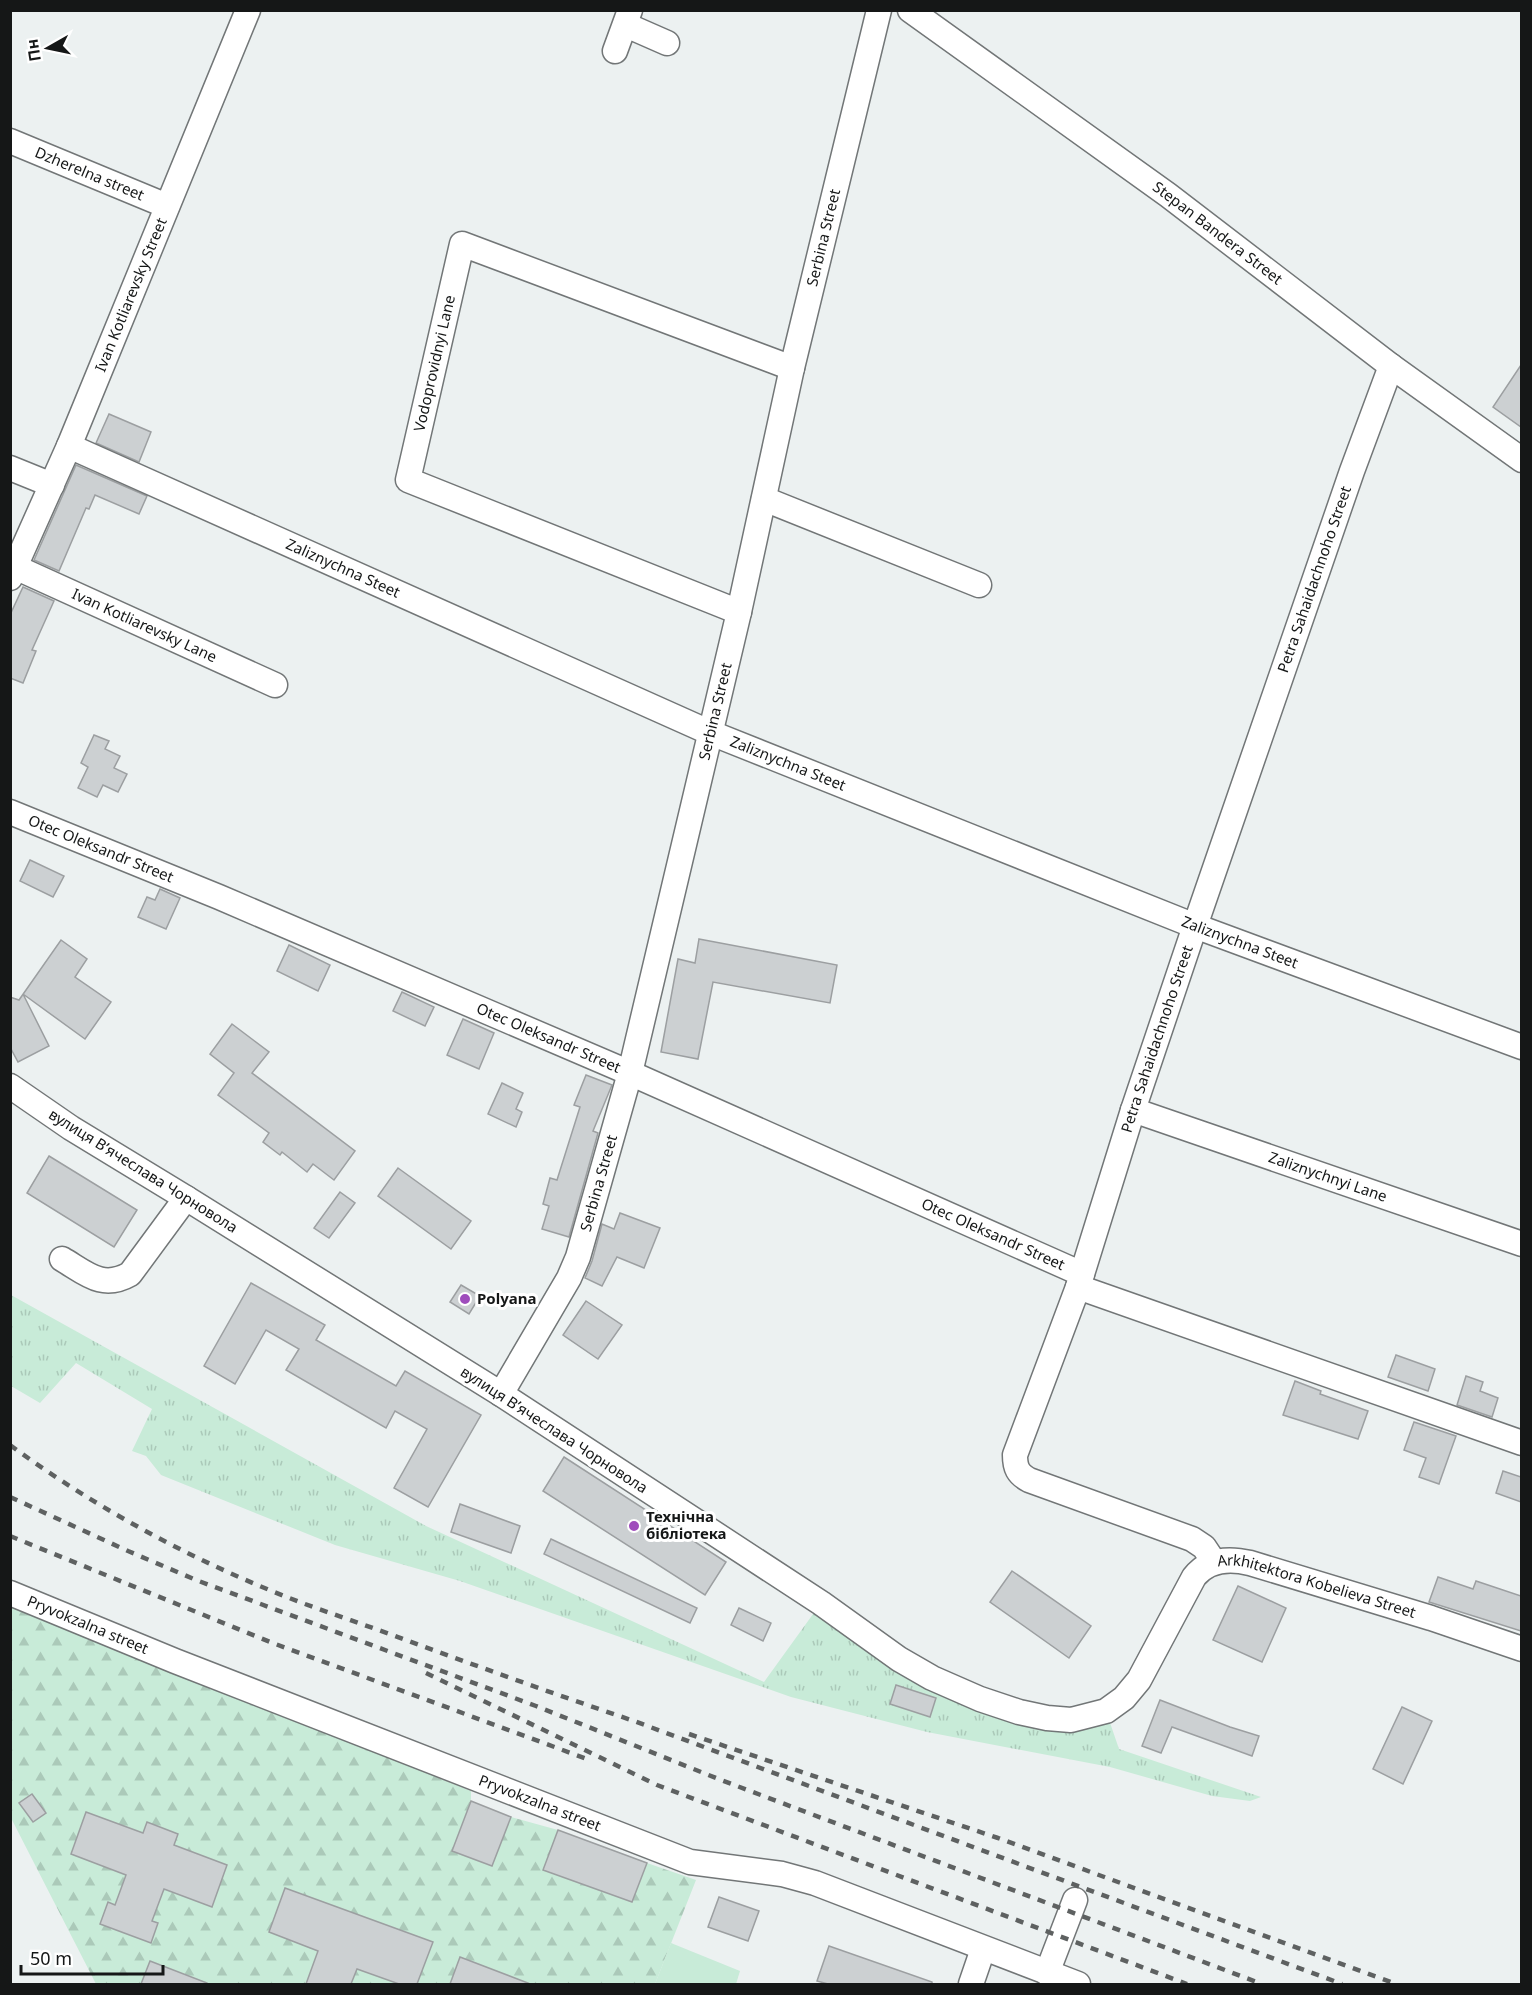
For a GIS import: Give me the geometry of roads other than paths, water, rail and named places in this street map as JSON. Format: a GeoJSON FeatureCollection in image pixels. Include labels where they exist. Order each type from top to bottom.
{"type":"FeatureCollection","features":[{"type":"Feature","properties":{"kind":"street","name":"Ivan Kotliarevsky Street"},"geometry":{"type":"LineString","coordinates":[[13,573],[69,447],[248,10]]}},
{"type":"Feature","properties":{"kind":"street","name":"Serbina Street"},"geometry":{"type":"LineString","coordinates":[[501,1394],[569,1278],[578,1257],[630,1073],[739,612],[792,368],[879,10]]}},
{"type":"Feature","properties":{"kind":"street","name":"Stepan Bandera Street"},"geometry":{"type":"LineString","coordinates":[[910,10],[1168,195],[1391,366],[1521,460]]}},
{"type":"Feature","properties":{"kind":"street"},"geometry":{"type":"LineString","coordinates":[[615,51],[628,18],[667,43]]}},
{"type":"Feature","properties":{"kind":"street","name":"Dzherelna street"},"geometry":{"type":"LineString","coordinates":[[10,141],[167,206]]}},
{"type":"Feature","properties":{"kind":"street","name":"Vodoprovidnyi Lane"},"geometry":{"type":"LineString","coordinates":[[739,612],[408,480],[462,244],[792,368]]}},
{"type":"Feature","properties":{"kind":"street","name":"Petra Sahaidachnoho Street"},"geometry":{"type":"LineString","coordinates":[[1019,1474],[1015,1455],[1080,1280],[1133,1110],[1195,926],[1348,482],[1391,366]]}},
{"type":"Feature","properties":{"kind":"street","name":"Zaliznychna Steet"},"geometry":{"type":"LineString","coordinates":[[69,447],[711,733],[1195,926],[1521,1047]]}},
{"type":"Feature","properties":{"kind":"street"},"geometry":{"type":"LineString","coordinates":[[10,468],[52,485]]}},
{"type":"Feature","properties":{"kind":"street"},"geometry":{"type":"LineString","coordinates":[[764,499],[979,585]]}},
{"type":"Feature","properties":{"kind":"street","name":"Ivan Kotliarevsky Lane"},"geometry":{"type":"LineString","coordinates":[[13,573],[275,685]]}},
{"type":"Feature","properties":{"kind":"street","name":"Otec Oleksandr Street"},"geometry":{"type":"LineString","coordinates":[[10,812],[219,897],[630,1073],[1080,1280],[1521,1443]]}},
{"type":"Feature","properties":{"kind":"street","name":"вулиця Вʼячеслава Чорновола"},"geometry":{"type":"LineString","coordinates":[[10,1086],[71,1128],[501,1394],[821,1603],[899,1659],[956,1689],[992,1704],[1026,1714],[1059,1719],[1080,1719],[1106,1711],[1119,1703],[1139,1680],[1194,1577],[1202,1568],[1214,1562]]}},
{"type":"Feature","properties":{"kind":"street","name":"Zaliznychnyi Lane"},"geometry":{"type":"LineString","coordinates":[[1133,1110],[1521,1244]]}},
{"type":"Feature","properties":{"kind":"street"},"geometry":{"type":"LineString","coordinates":[[62,1258],[98,1280],[109,1282],[121,1279],[130,1274],[186,1198]]}},
{"type":"Feature","properties":{"kind":"street","name":"Arkhitektora Kobelieva Street"},"geometry":{"type":"LineString","coordinates":[[1019,1474],[1029,1480],[1192,1539],[1204,1547],[1214,1562],[1232,1560],[1250,1563],[1521,1648]]}},
{"type":"Feature","properties":{"kind":"street","name":"Pryvokzalna street"},"geometry":{"type":"LineString","coordinates":[[10,1593],[175,1661],[690,1862],[782,1874],[815,1883],[1078,1984]]}},
{"type":"Feature","properties":{"kind":"street"},"geometry":{"type":"LineString","coordinates":[[1047,1972],[1075,1900]]}},
{"type":"Feature","properties":{"kind":"street"},"geometry":{"type":"LineString","coordinates":[[971,1984],[983,1949]]}},
{"type":"Feature","properties":{"kind":"railway"},"geometry":{"type":"LineString","coordinates":[[10,1445],[79,1492],[152,1535],[266,1589],[634,1721],[1342,1984]]}},
{"type":"Feature","properties":{"kind":"railway"},"geometry":{"type":"LineString","coordinates":[[10,1497],[196,1580],[536,1706],[721,1780],[1262,1984]]}},
{"type":"Feature","properties":{"kind":"railway"},"geometry":{"type":"LineString","coordinates":[[10,1536],[270,1642],[587,1759]]}},
{"type":"Feature","properties":{"kind":"railway"},"geometry":{"type":"LineString","coordinates":[[426,1673],[657,1785],[1187,1984]]}},
{"type":"Feature","properties":{"kind":"railway"},"geometry":{"type":"LineString","coordinates":[[689,1734],[998,1838],[1396,1984]]}},
{"type":"Feature","properties":{"kind":"place","name":"Polyana"},"geometry":{"type":"Point","coordinates":[465,1299]}},
{"type":"Feature","properties":{"kind":"place","name":"Технічна бібліотека"},"geometry":{"type":"Point","coordinates":[634,1526]}}]}
